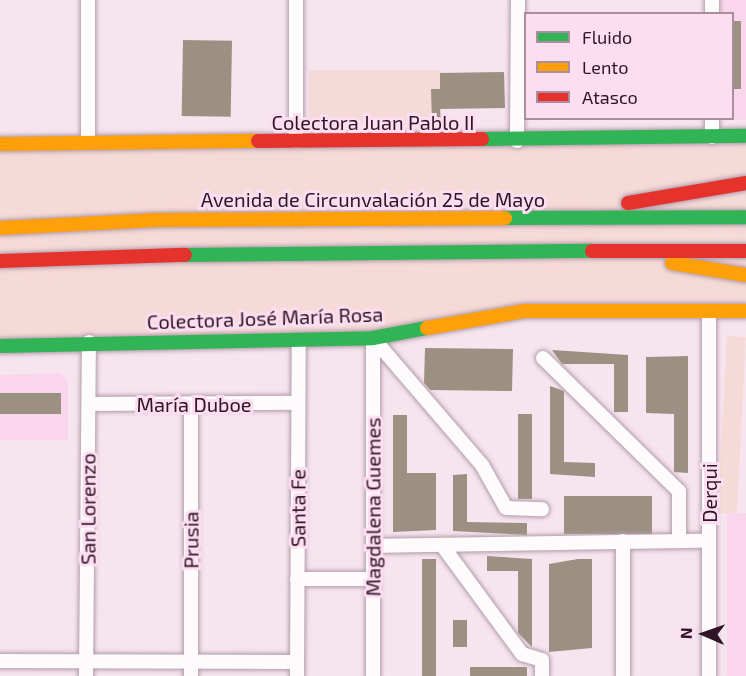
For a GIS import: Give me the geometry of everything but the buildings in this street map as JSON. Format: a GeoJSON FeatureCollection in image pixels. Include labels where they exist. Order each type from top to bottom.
{"type":"FeatureCollection","features":[{"type":"Feature","properties":{"kind":"main road","name":"Colectora Juan Pablo II"},"geometry":{"type":"LineString","coordinates":[[0,144],[517,141],[746,136]]}},
{"type":"Feature","properties":{"kind":"main road"},"geometry":{"type":"LineString","coordinates":[[455,217],[655,201],[746,183]]}},
{"type":"Feature","properties":{"kind":"main road","name":"Avenida de Circunvalación 25 de Mayo"},"geometry":{"type":"LineString","coordinates":[[0,228],[157,220],[746,217]]}},
{"type":"Feature","properties":{"kind":"main road"},"geometry":{"type":"LineString","coordinates":[[580,251],[746,275]]}},
{"type":"Feature","properties":{"kind":"main road"},"geometry":{"type":"LineString","coordinates":[[0,261],[293,252],[746,251]]}},
{"type":"Feature","properties":{"kind":"main road","name":"Colectora José María Rosa"},"geometry":{"type":"LineString","coordinates":[[0,346],[89,342],[299,341],[373,338],[524,310],[746,311]]}},
{"type":"Feature","properties":{"kind":"street"},"geometry":{"type":"LineString","coordinates":[[87,143],[88,0]]}},
{"type":"Feature","properties":{"kind":"street"},"geometry":{"type":"LineString","coordinates":[[296,0],[296,141]]}},
{"type":"Feature","properties":{"kind":"street"},"geometry":{"type":"LineString","coordinates":[[517,141],[518,0]]}},
{"type":"Feature","properties":{"kind":"street"},"geometry":{"type":"LineString","coordinates":[[712,120],[712,137]]}},
{"type":"Feature","properties":{"kind":"street","name":"Derqui"},"geometry":{"type":"LineString","coordinates":[[709,311],[709,676]]}},
{"type":"Feature","properties":{"kind":"street"},"geometry":{"type":"LineString","coordinates":[[373,338],[482,465],[506,508],[542,509]]}},
{"type":"Feature","properties":{"kind":"street","name":"Magdalena Guemes"},"geometry":{"type":"LineString","coordinates":[[373,338],[373,676]]}},
{"type":"Feature","properties":{"kind":"street","name":"Santa Fe"},"geometry":{"type":"LineString","coordinates":[[297,669],[299,341]]}},
{"type":"Feature","properties":{"kind":"street","name":"San Lorenzo"},"geometry":{"type":"LineString","coordinates":[[86,676],[89,342]]}},
{"type":"Feature","properties":{"kind":"street"},"geometry":{"type":"LineString","coordinates":[[543,358],[679,491],[679,541]]}},
{"type":"Feature","properties":{"kind":"street","name":"María Duboe"},"geometry":{"type":"LineString","coordinates":[[89,404],[298,403]]}},
{"type":"Feature","properties":{"kind":"street","name":"Prusia"},"geometry":{"type":"LineString","coordinates":[[190,676],[191,404]]}},
{"type":"Feature","properties":{"kind":"street"},"geometry":{"type":"LineString","coordinates":[[373,546],[709,540]]}},
{"type":"Feature","properties":{"kind":"street"},"geometry":{"type":"LineString","coordinates":[[623,541],[623,676]]}},
{"type":"Feature","properties":{"kind":"street"},"geometry":{"type":"LineString","coordinates":[[442,545],[522,654],[542,660],[542,676]]}},
{"type":"Feature","properties":{"kind":"street"},"geometry":{"type":"LineString","coordinates":[[297,579],[373,579]]}},
{"type":"Feature","properties":{"kind":"street"},"geometry":{"type":"LineString","coordinates":[[0,661],[190,661],[297,669]]}},
{"type":"Feature","properties":{"kind":"shaded area"},"geometry":{"type":"Polygon","coordinates":[[[721,0],[746,0],[746,120],[734,119],[734,12],[721,12],[721,0]]]}},
{"type":"Feature","properties":{"kind":"shaded area"},"geometry":{"type":"Polygon","coordinates":[[[309,70],[441,70],[441,125],[309,125],[309,70]]]}},
{"type":"Feature","properties":{"kind":"shaded area"},"geometry":{"type":"Polygon","coordinates":[[[746,136],[746,311],[524,311],[373,338],[0,346],[0,144],[746,136]]]}},
{"type":"Feature","properties":{"kind":"shaded area"},"geometry":{"type":"Polygon","coordinates":[[[727,336],[746,337],[737,514],[718,513],[727,336]]]}},
{"type":"Feature","properties":{"kind":"shaded area"},"geometry":{"type":"Polygon","coordinates":[[[61,373],[68,381],[68,440],[0,440],[0,375],[61,373]]]}},
{"type":"Feature","properties":{"kind":"shaded area"},"geometry":{"type":"Polygon","coordinates":[[[727,513],[746,513],[746,676],[727,676],[727,513]]]}},
{"type":"Feature","properties":{"kind":"traffic: fast"},"geometry":{"type":"LineString","coordinates":[[482,139],[746,136]]}},
{"type":"Feature","properties":{"kind":"traffic: fast"},"geometry":{"type":"LineString","coordinates":[[505,218],[746,217]]}},
{"type":"Feature","properties":{"kind":"traffic: fast"},"geometry":{"type":"LineString","coordinates":[[185,255],[592,251]]}},
{"type":"Feature","properties":{"kind":"traffic: fast"},"geometry":{"type":"LineString","coordinates":[[0,346],[373,338],[427,328]]}},
{"type":"Feature","properties":{"kind":"traffic: slow"},"geometry":{"type":"LineString","coordinates":[[0,144],[258,141]]}},
{"type":"Feature","properties":{"kind":"traffic: slow"},"geometry":{"type":"LineString","coordinates":[[0,228],[157,220],[505,218]]}},
{"type":"Feature","properties":{"kind":"traffic: slow"},"geometry":{"type":"LineString","coordinates":[[672,263],[746,275]]}},
{"type":"Feature","properties":{"kind":"traffic: slow"},"geometry":{"type":"LineString","coordinates":[[427,328],[524,311],[746,311]]}},
{"type":"Feature","properties":{"kind":"traffic: jam"},"geometry":{"type":"LineString","coordinates":[[258,141],[482,139]]}},
{"type":"Feature","properties":{"kind":"traffic: jam"},"geometry":{"type":"LineString","coordinates":[[628,203],[746,183]]}},
{"type":"Feature","properties":{"kind":"traffic: jam"},"geometry":{"type":"LineString","coordinates":[[592,251],[746,251]]}},
{"type":"Feature","properties":{"kind":"traffic: jam"},"geometry":{"type":"LineString","coordinates":[[0,261],[185,255]]}}]}
